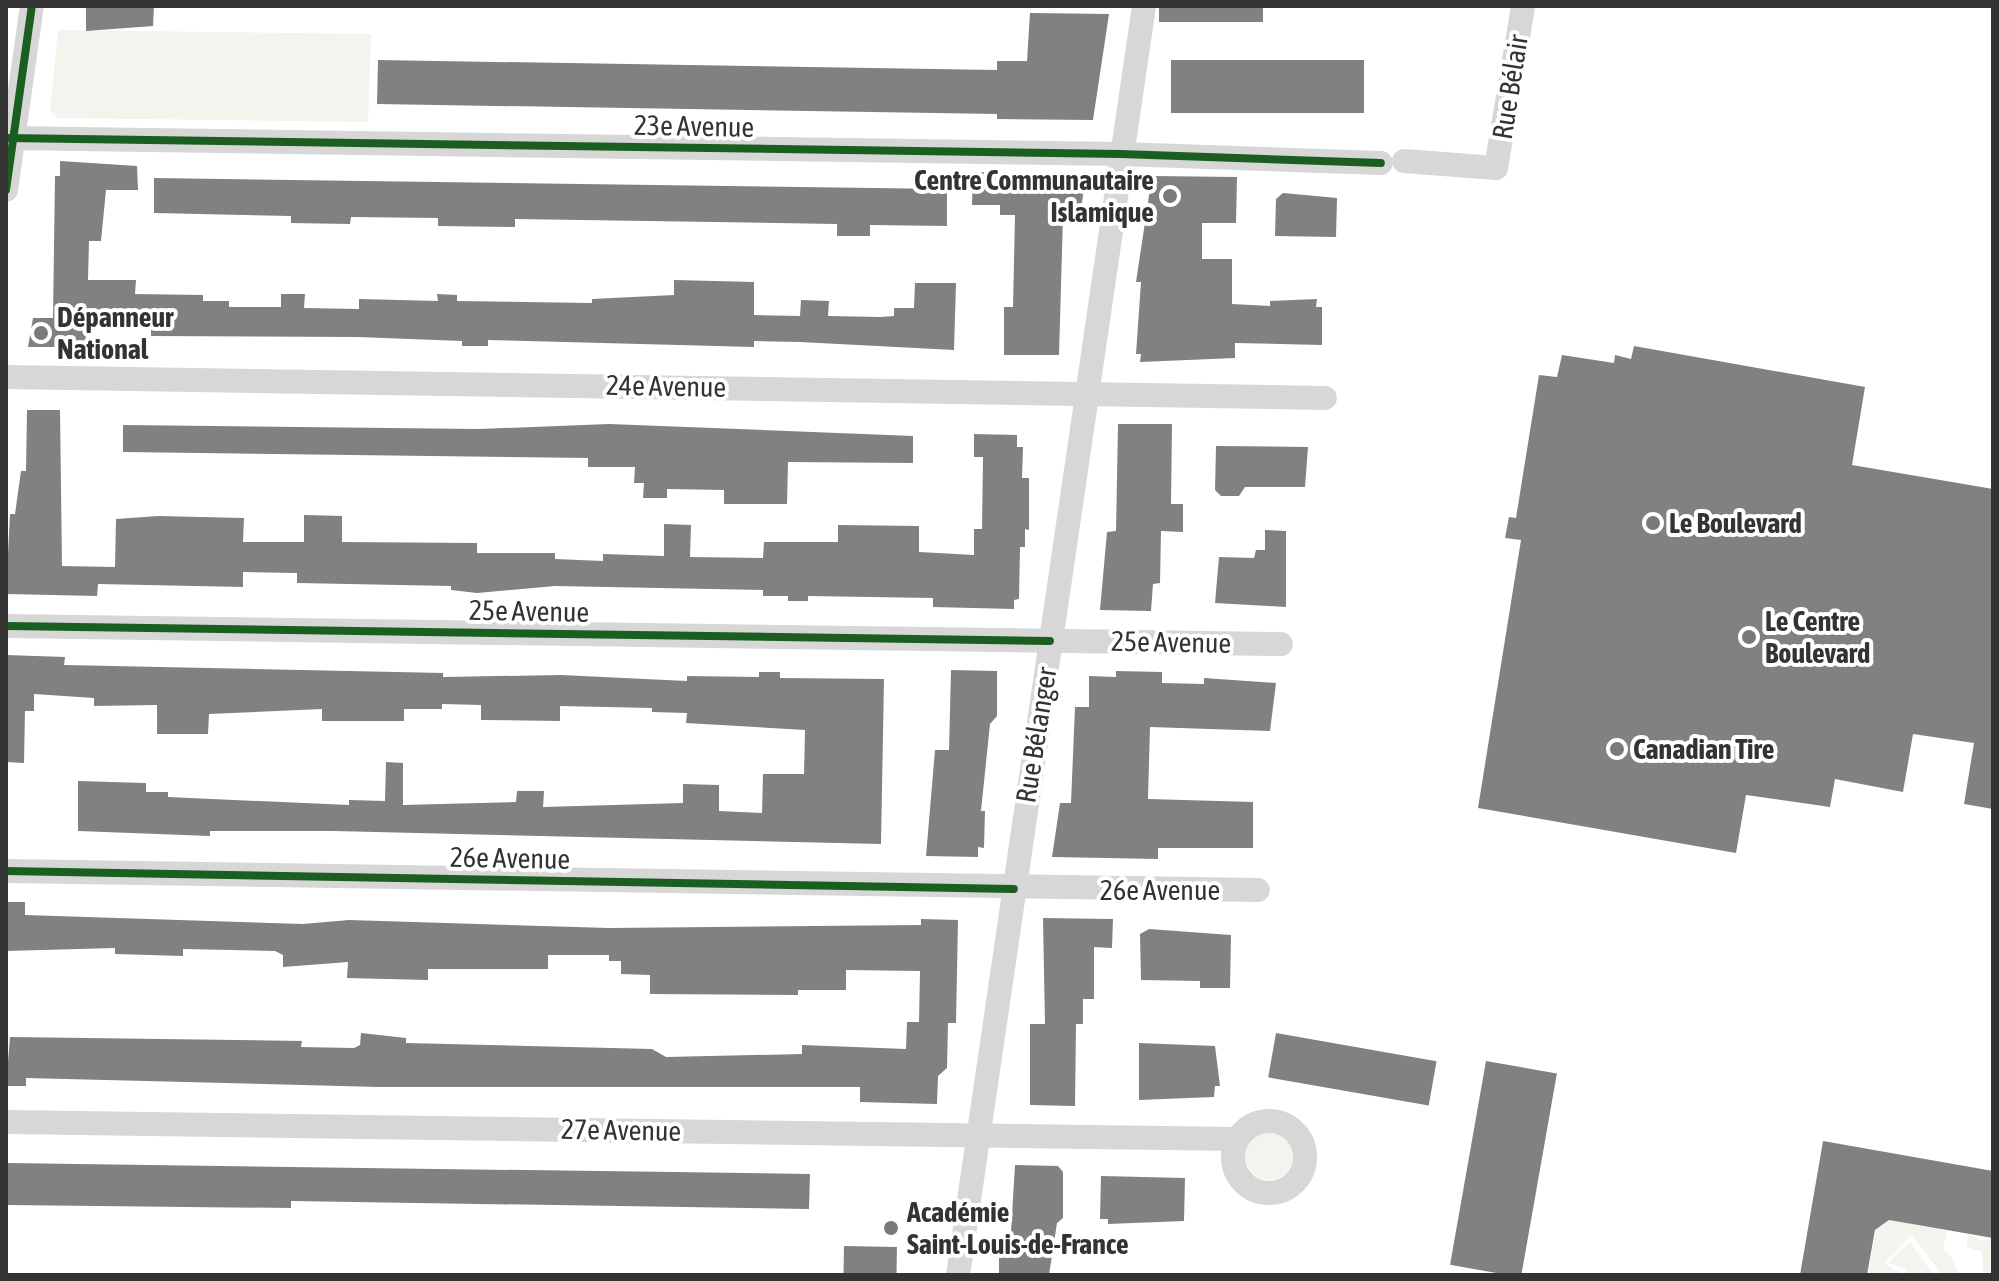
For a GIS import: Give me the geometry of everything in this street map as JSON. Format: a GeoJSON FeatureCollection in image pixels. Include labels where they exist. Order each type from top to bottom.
{"type":"FeatureCollection","features":[{"type":"Feature","properties":{"kind":"street"},"geometry":{"type":"LineString","coordinates":[[6,190],[10,138],[32,6]]}},
{"type":"Feature","properties":{"kind":"street","name":"Rue Bélanger"},"geometry":{"type":"LineString","coordinates":[[958,1275],[1144,6]]}},
{"type":"Feature","properties":{"kind":"street","name":"Rue Bélair"},"geometry":{"type":"LineString","coordinates":[[1496,168],[1523,6]]}},
{"type":"Feature","properties":{"kind":"street","name":"23e Avenue"},"geometry":{"type":"LineString","coordinates":[[10,138],[1121,154],[1496,168]]}},
{"type":"Feature","properties":{"kind":"street","name":"24e Avenue"},"geometry":{"type":"LineString","coordinates":[[6,377],[1087,391],[1325,398]]}},
{"type":"Feature","properties":{"kind":"street","name":"25e Avenue"},"geometry":{"type":"LineString","coordinates":[[6,626],[1281,644]]}},
{"type":"Feature","properties":{"kind":"street","name":"26e Avenue"},"geometry":{"type":"LineString","coordinates":[[6,871],[1014,889],[1258,890]]}},
{"type":"Feature","properties":{"kind":"street","name":"27e Avenue"},"geometry":{"type":"LineString","coordinates":[[6,1122],[1237,1139]]}},
{"type":"Feature","properties":{"kind":"shaded area"},"geometry":{"type":"Polygon","coordinates":[[[58,30],[371,34],[368,122],[57,118],[50,111],[58,30]]]}},
{"type":"Feature","properties":{"kind":"shaded area"},"geometry":{"type":"Polygon","coordinates":[[[1269,1132],[1286,1139],[1293,1156],[1286,1173],[1269,1180],[1252,1173],[1245,1156],[1252,1139],[1269,1132]]]}},
{"type":"Feature","properties":{"kind":"shaded area"},"geometry":{"type":"Polygon","coordinates":[[[1890,1220],[1947,1231],[1943,1250],[1953,1259],[1958,1275],[1942,1275],[1912,1235],[1884,1263],[1902,1274],[1868,1275],[1876,1230],[1890,1220]]]}},
{"type":"Feature","properties":{"kind":"shaded area"},"geometry":{"type":"Polygon","coordinates":[[[1968,1234],[1981,1241],[1993,1239],[1993,1275],[1983,1272],[1982,1252],[1967,1247],[1968,1234]]]}},
{"type":"Feature","properties":{"kind":"shaded area"},"geometry":{"type":"Polygon","coordinates":[[[1910,1242],[1934,1275],[1908,1275],[1905,1269],[1888,1263],[1910,1242]]]}},
{"type":"Feature","properties":{"kind":"building"},"geometry":{"type":"Polygon","coordinates":[[[86,6],[154,6],[153,26],[86,31],[86,6]]]}},
{"type":"Feature","properties":{"kind":"building"},"geometry":{"type":"Polygon","coordinates":[[[1159,6],[1263,6],[1263,22],[1159,22],[1159,6]]]}},
{"type":"Feature","properties":{"kind":"building"},"geometry":{"type":"Polygon","coordinates":[[[1030,13],[1109,14],[1093,120],[997,119],[997,114],[377,104],[378,60],[997,70],[997,61],[1027,61],[1030,13]]]}},
{"type":"Feature","properties":{"kind":"building"},"geometry":{"type":"Polygon","coordinates":[[[1171,60],[1364,60],[1364,113],[1171,113],[1171,60]]]}},
{"type":"Feature","properties":{"kind":"building"},"geometry":{"type":"Polygon","coordinates":[[[60,161],[137,166],[138,190],[106,190],[101,241],[89,241],[88,280],[136,280],[135,294],[203,295],[203,301],[229,301],[229,307],[281,307],[281,294],[305,294],[304,308],[359,309],[359,299],[438,301],[437,294],[457,295],[457,301],[592,303],[592,299],[674,295],[674,280],[754,282],[754,315],[800,316],[801,300],[829,301],[828,316],[880,317],[894,316],[894,308],[914,308],[915,283],[956,283],[954,350],[754,341],[754,347],[488,340],[488,346],[462,346],[462,341],[358,337],[151,336],[151,318],[90,317],[90,347],[28,347],[33,318],[53,318],[55,176],[60,176],[60,161]]]}},
{"type":"Feature","properties":{"kind":"building"},"geometry":{"type":"Polygon","coordinates":[[[973,172],[1079,175],[1085,182],[1080,216],[1063,216],[1059,355],[1004,355],[1004,307],[1013,307],[1015,215],[1000,215],[1000,205],[972,205],[973,172]]]}},
{"type":"Feature","properties":{"kind":"building"},"geometry":{"type":"Polygon","coordinates":[[[1152,176],[1237,177],[1236,223],[1202,223],[1202,259],[1232,259],[1232,304],[1270,306],[1270,301],[1317,299],[1316,307],[1322,307],[1322,345],[1235,343],[1235,358],[1140,362],[1141,354],[1136,354],[1141,282],[1136,282],[1152,176]]]}},
{"type":"Feature","properties":{"kind":"building"},"geometry":{"type":"Polygon","coordinates":[[[154,178],[947,189],[947,226],[870,225],[870,236],[837,236],[837,224],[515,219],[515,227],[438,226],[438,218],[351,217],[350,224],[291,223],[291,216],[154,213],[154,178]]]}},
{"type":"Feature","properties":{"kind":"building"},"geometry":{"type":"Polygon","coordinates":[[[1283,193],[1337,198],[1336,237],[1275,236],[1276,199],[1283,193]]]}},
{"type":"Feature","properties":{"kind":"building","name":"Le Centre Boulevard"},"geometry":{"type":"Polygon","coordinates":[[[1634,346],[1865,387],[1852,465],[1993,489],[1993,809],[1964,804],[1974,743],[1913,734],[1903,792],[1835,779],[1830,807],[1746,795],[1736,853],[1478,808],[1521,540],[1505,538],[1509,517],[1516,518],[1539,375],[1557,377],[1562,355],[1614,363],[1615,355],[1631,359],[1634,346]]]}},
{"type":"Feature","properties":{"kind":"building"},"geometry":{"type":"Polygon","coordinates":[[[27,410],[60,410],[62,566],[115,567],[116,519],[158,516],[244,518],[243,542],[304,542],[304,515],[342,516],[342,542],[477,543],[477,553],[555,553],[555,559],[603,561],[603,554],[664,556],[664,524],[691,525],[690,557],[763,558],[764,542],[838,542],[838,525],[919,526],[919,552],[974,555],[974,529],[982,529],[983,457],[974,457],[974,434],[1017,435],[1017,447],[1023,447],[1022,478],[1029,478],[1029,530],[1025,529],[1025,547],[1020,547],[1019,599],[1014,600],[1014,609],[933,607],[933,598],[808,596],[808,601],[788,601],[788,596],[763,596],[763,590],[555,586],[477,593],[451,590],[451,586],[297,583],[297,573],[243,572],[243,587],[98,584],[97,596],[6,594],[10,514],[15,514],[21,471],[26,471],[27,410]]]}},
{"type":"Feature","properties":{"kind":"building"},"geometry":{"type":"Polygon","coordinates":[[[609,424],[913,436],[913,463],[788,462],[787,504],[724,504],[724,490],[667,489],[667,498],[643,498],[644,483],[634,483],[635,467],[588,467],[588,458],[123,452],[123,425],[479,429],[609,424]]]}},
{"type":"Feature","properties":{"kind":"building"},"geometry":{"type":"Polygon","coordinates":[[[1118,424],[1172,424],[1171,504],[1183,504],[1183,532],[1161,531],[1160,583],[1153,584],[1151,611],[1100,610],[1107,532],[1116,531],[1118,424]]]}},
{"type":"Feature","properties":{"kind":"building"},"geometry":{"type":"Polygon","coordinates":[[[1216,446],[1308,447],[1305,487],[1245,487],[1239,496],[1221,496],[1215,490],[1216,446]]]}},
{"type":"Feature","properties":{"kind":"building"},"geometry":{"type":"Polygon","coordinates":[[[1265,530],[1286,531],[1286,607],[1215,603],[1219,557],[1254,558],[1256,550],[1265,550],[1265,530]]]}},
{"type":"Feature","properties":{"kind":"building"},"geometry":{"type":"Polygon","coordinates":[[[6,655],[65,657],[64,665],[443,673],[443,677],[561,675],[687,681],[687,676],[759,677],[759,672],[780,672],[780,678],[884,679],[881,844],[334,831],[210,831],[210,836],[78,831],[78,781],[146,783],[146,792],[168,792],[168,797],[349,805],[349,800],[385,801],[386,762],[403,763],[403,805],[516,802],[517,791],[544,791],[543,807],[683,803],[683,784],[719,785],[719,811],[762,813],[763,774],[804,774],[805,730],[686,723],[687,713],[652,712],[652,708],[560,706],[560,721],[481,720],[481,705],[442,704],[442,709],[404,709],[404,721],[322,721],[322,709],[209,714],[208,734],[157,734],[157,705],[94,706],[94,698],[34,694],[34,711],[25,711],[24,763],[6,762],[6,655]]]}},
{"type":"Feature","properties":{"kind":"building"},"geometry":{"type":"Polygon","coordinates":[[[951,670],[997,671],[997,716],[990,724],[981,811],[985,811],[984,848],[978,847],[978,857],[926,856],[935,750],[949,750],[951,670]]]}},
{"type":"Feature","properties":{"kind":"building"},"geometry":{"type":"Polygon","coordinates":[[[1116,671],[1162,672],[1162,683],[1204,684],[1204,678],[1276,683],[1270,731],[1150,727],[1148,799],[1253,802],[1253,848],[1158,848],[1158,859],[1052,857],[1060,803],[1071,803],[1075,707],[1089,707],[1089,676],[1116,677],[1116,671]]]}},
{"type":"Feature","properties":{"kind":"building"},"geometry":{"type":"Polygon","coordinates":[[[6,902],[25,902],[25,915],[303,924],[349,920],[609,928],[921,925],[921,919],[958,920],[956,1023],[948,1023],[947,1068],[938,1076],[937,1104],[860,1102],[860,1087],[379,1087],[26,1078],[26,1086],[6,1086],[10,1037],[302,1041],[301,1047],[354,1048],[360,1045],[361,1033],[406,1038],[406,1043],[652,1049],[666,1057],[802,1054],[802,1045],[906,1049],[907,1022],[919,1022],[920,971],[846,970],[846,990],[798,990],[798,995],[650,994],[650,975],[621,974],[621,961],[609,961],[609,955],[548,955],[548,969],[428,969],[428,980],[347,978],[348,962],[283,967],[283,955],[275,951],[183,949],[183,956],[115,954],[115,948],[6,951],[6,902]]]}},
{"type":"Feature","properties":{"kind":"building"},"geometry":{"type":"Polygon","coordinates":[[[1043,918],[1113,919],[1112,948],[1094,947],[1094,999],[1083,999],[1083,1024],[1076,1024],[1075,1106],[1030,1105],[1030,1024],[1045,1024],[1043,918]]]}},
{"type":"Feature","properties":{"kind":"building"},"geometry":{"type":"Polygon","coordinates":[[[1149,929],[1231,935],[1230,988],[1200,988],[1200,981],[1141,980],[1140,934],[1149,929]]]}},
{"type":"Feature","properties":{"kind":"building"},"geometry":{"type":"Polygon","coordinates":[[[1276,1033],[1437,1061],[1429,1106],[1268,1077],[1276,1033]]]}},
{"type":"Feature","properties":{"kind":"building"},"geometry":{"type":"Polygon","coordinates":[[[1139,1043],[1215,1046],[1220,1086],[1215,1086],[1214,1097],[1139,1100],[1139,1043]]]}},
{"type":"Feature","properties":{"kind":"building"},"geometry":{"type":"Polygon","coordinates":[[[1486,1061],[1557,1074],[1521,1275],[1450,1265],[1486,1061]]]}},
{"type":"Feature","properties":{"kind":"building"},"geometry":{"type":"Polygon","coordinates":[[[1823,1141],[1993,1171],[1993,1238],[1889,1220],[1875,1230],[1867,1275],[1800,1275],[1823,1141]]]}},
{"type":"Feature","properties":{"kind":"building"},"geometry":{"type":"Polygon","coordinates":[[[7,1163],[810,1174],[809,1209],[291,1201],[291,1208],[7,1205],[7,1163]]]}},
{"type":"Feature","properties":{"kind":"building"},"geometry":{"type":"Polygon","coordinates":[[[1015,1165],[1058,1166],[1063,1172],[1063,1218],[1057,1223],[1049,1275],[999,1275],[999,1249],[1010,1248],[1015,1165]]]}},
{"type":"Feature","properties":{"kind":"building"},"geometry":{"type":"Polygon","coordinates":[[[1101,1176],[1185,1178],[1184,1221],[1108,1224],[1108,1219],[1100,1219],[1101,1176]]]}},
{"type":"Feature","properties":{"kind":"building"},"geometry":{"type":"Polygon","coordinates":[[[844,1246],[897,1247],[897,1275],[843,1275],[844,1246]]]}},
{"type":"Feature","properties":{"kind":"cycle path"},"geometry":{"type":"LineString","coordinates":[[6,190],[32,6]]}},
{"type":"Feature","properties":{"kind":"cycle path"},"geometry":{"type":"LineString","coordinates":[[6,138],[1121,154],[1381,163]]}},
{"type":"Feature","properties":{"kind":"cycle path"},"geometry":{"type":"LineString","coordinates":[[6,626],[1050,641]]}},
{"type":"Feature","properties":{"kind":"cycle path"},"geometry":{"type":"LineString","coordinates":[[6,871],[1014,889]]}},
{"type":"Feature","properties":{"kind":"place","name":"Centre Communautaire Islamique"},"geometry":{"type":"Point","coordinates":[1170,196]}},
{"type":"Feature","properties":{"kind":"place","name":"Dépanneur National"},"geometry":{"type":"Point","coordinates":[41,333]}},
{"type":"Feature","properties":{"kind":"place","name":"Le Boulevard"},"geometry":{"type":"Point","coordinates":[1653,523]}},
{"type":"Feature","properties":{"kind":"place","name":"Le Centre Boulevard"},"geometry":{"type":"Point","coordinates":[1749,637]}},
{"type":"Feature","properties":{"kind":"place","name":"Canadian Tire"},"geometry":{"type":"Point","coordinates":[1617,749]}},
{"type":"Feature","properties":{"kind":"place","name":"Académie Saint-Louis-de-France"},"geometry":{"type":"Point","coordinates":[891,1228]}}]}
